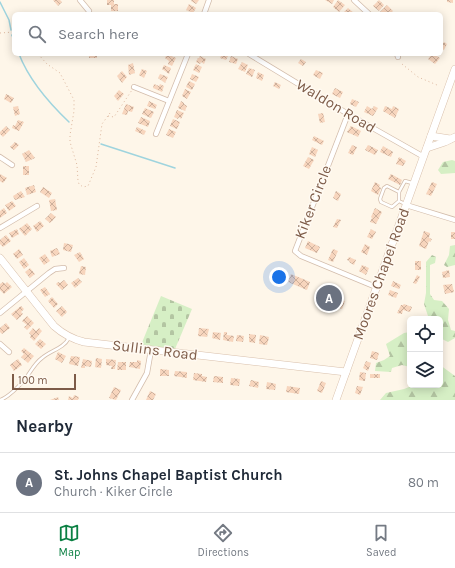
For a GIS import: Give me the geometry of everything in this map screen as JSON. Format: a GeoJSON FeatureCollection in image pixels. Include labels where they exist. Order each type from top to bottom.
{"type":"FeatureCollection","features":[{"type":"Feature","properties":{"kind":"street"},"geometry":{"type":"LineString","coordinates":[[80,0],[89,11]]}},
{"type":"Feature","properties":{"kind":"street"},"geometry":{"type":"LineString","coordinates":[[205,12],[209,0]]}},
{"type":"Feature","properties":{"kind":"street"},"geometry":{"type":"LineString","coordinates":[[354,0],[367,12]]}},
{"type":"Feature","properties":{"kind":"street"},"geometry":{"type":"LineString","coordinates":[[156,134],[187,56]]}},
{"type":"Feature","properties":{"kind":"street","name":"Waldon Road"},"geometry":{"type":"LineString","coordinates":[[252,56],[348,114],[424,157]]}},
{"type":"Feature","properties":{"kind":"street","name":"Moores Chapel Road"},"geometry":{"type":"LineString","coordinates":[[336,400],[455,68]]}},
{"type":"Feature","properties":{"kind":"street"},"geometry":{"type":"LineString","coordinates":[[134,88],[169,101]]}},
{"type":"Feature","properties":{"kind":"street","name":"Kiker Circle"},"geometry":{"type":"LineString","coordinates":[[348,114],[295,251],[301,256],[376,287]]}},
{"type":"Feature","properties":{"kind":"street"},"geometry":{"type":"LineString","coordinates":[[431,136],[453,138]]}},
{"type":"Feature","properties":{"kind":"street"},"geometry":{"type":"LineString","coordinates":[[427,148],[453,138]]}},
{"type":"Feature","properties":{"kind":"street"},"geometry":{"type":"LineString","coordinates":[[0,158],[12,165]]}},
{"type":"Feature","properties":{"kind":"street"},"geometry":{"type":"LineString","coordinates":[[406,205],[455,220]]}},
{"type":"Feature","properties":{"kind":"street"},"geometry":{"type":"LineString","coordinates":[[0,228],[37,206]]}},
{"type":"Feature","properties":{"kind":"street","name":"Sullins Road"},"geometry":{"type":"LineString","coordinates":[[0,258],[54,326],[61,333],[70,338],[84,342],[346,372]]}},
{"type":"Feature","properties":{"kind":"street"},"geometry":{"type":"LineString","coordinates":[[0,313],[26,291],[55,270],[64,268]]}},
{"type":"Feature","properties":{"kind":"street"},"geometry":{"type":"LineString","coordinates":[[0,344],[9,352]]}},
{"type":"Feature","properties":{"kind":"street"},"geometry":{"type":"LineString","coordinates":[[132,400],[147,373],[151,350]]}},
{"type":"Feature","properties":{"kind":"lane"},"geometry":{"type":"LineString","coordinates":[[399,192],[387,186],[384,188],[380,199],[381,202],[392,207],[399,201],[399,192],[405,181],[414,183]]}},
{"type":"Feature","properties":{"kind":"lane"},"geometry":{"type":"LineString","coordinates":[[399,201],[406,205]]}},
{"type":"Feature","properties":{"kind":"lane"},"geometry":{"type":"LineString","coordinates":[[0,400],[25,379],[37,362],[66,344],[70,338]]}},
{"type":"Feature","properties":{"kind":"path"},"geometry":{"type":"LineString","coordinates":[[0,33],[12,32]]}},
{"type":"Feature","properties":{"kind":"path"},"geometry":{"type":"LineString","coordinates":[[40,56],[60,74],[74,100],[70,142],[77,165],[78,181],[83,187],[88,186],[95,170],[102,124],[110,113]]}},
{"type":"Feature","properties":{"kind":"path"},"geometry":{"type":"LineString","coordinates":[[402,64],[418,77],[437,85]]}},
{"type":"Feature","properties":{"kind":"path"},"geometry":{"type":"LineString","coordinates":[[107,116],[114,117],[131,92]]}},
{"type":"Feature","properties":{"kind":"green space"},"geometry":{"type":"Polygon","coordinates":[[[452,160],[455,161],[455,173],[441,174],[438,170],[443,162],[452,160]]]}},
{"type":"Feature","properties":{"kind":"green space"},"geometry":{"type":"Polygon","coordinates":[[[455,245],[455,265],[447,267],[444,265],[449,255],[450,246],[455,245]]]}},
{"type":"Feature","properties":{"kind":"green space"},"geometry":{"type":"Polygon","coordinates":[[[432,255],[436,257],[435,263],[430,265],[430,294],[434,300],[442,301],[449,309],[448,320],[451,330],[455,331],[455,338],[448,342],[443,340],[443,316],[428,316],[424,304],[426,293],[426,262],[432,255]]]}},
{"type":"Feature","properties":{"kind":"green space"},"geometry":{"type":"Polygon","coordinates":[[[161,296],[192,309],[175,349],[141,345],[161,296]]]}},
{"type":"Feature","properties":{"kind":"green space"},"geometry":{"type":"Polygon","coordinates":[[[407,332],[407,366],[402,365],[392,368],[391,372],[375,371],[376,363],[390,356],[386,344],[407,332]]]}},
{"type":"Feature","properties":{"kind":"green space"},"geometry":{"type":"Polygon","coordinates":[[[443,367],[455,376],[455,400],[380,400],[386,393],[404,389],[443,388],[443,367]]]}},
{"type":"Feature","properties":{"kind":"building"},"geometry":{"type":"Polygon","coordinates":[[[53,0],[60,0],[62,2],[58,6],[53,0]]]}},
{"type":"Feature","properties":{"kind":"building"},"geometry":{"type":"Polygon","coordinates":[[[107,0],[114,0],[114,4],[118,4],[118,11],[111,11],[111,5],[107,5],[107,0]]]}},
{"type":"Feature","properties":{"kind":"building"},"geometry":{"type":"Polygon","coordinates":[[[199,0],[196,4],[191,1],[199,0]]]}},
{"type":"Feature","properties":{"kind":"building"},"geometry":{"type":"Polygon","coordinates":[[[325,0],[334,0],[332,4],[325,0]]]}},
{"type":"Feature","properties":{"kind":"building"},"geometry":{"type":"Polygon","coordinates":[[[338,0],[345,5],[339,12],[333,7],[338,0]]]}},
{"type":"Feature","properties":{"kind":"building"},"geometry":{"type":"Polygon","coordinates":[[[379,0],[384,5],[379,11],[373,6],[379,0]]]}},
{"type":"Feature","properties":{"kind":"building"},"geometry":{"type":"Polygon","coordinates":[[[447,0],[453,0],[453,3],[447,2],[447,0]]]}},
{"type":"Feature","properties":{"kind":"building"},"geometry":{"type":"Polygon","coordinates":[[[189,4],[196,8],[194,12],[186,10],[189,4]]]}},
{"type":"Feature","properties":{"kind":"building"},"geometry":{"type":"Polygon","coordinates":[[[387,5],[393,11],[392,12],[380,12],[387,5]]]}},
{"type":"Feature","properties":{"kind":"building"},"geometry":{"type":"Polygon","coordinates":[[[348,8],[353,12],[344,12],[348,8]]]}},
{"type":"Feature","properties":{"kind":"building"},"geometry":{"type":"Polygon","coordinates":[[[444,42],[447,44],[444,50],[443,50],[444,42]]]}},
{"type":"Feature","properties":{"kind":"building"},"geometry":{"type":"Polygon","coordinates":[[[89,56],[97,56],[97,58],[89,58],[89,56]]]}},
{"type":"Feature","properties":{"kind":"building"},"geometry":{"type":"Polygon","coordinates":[[[166,56],[172,56],[176,58],[172,66],[168,64],[169,61],[165,58],[166,56]]]}},
{"type":"Feature","properties":{"kind":"building"},"geometry":{"type":"Polygon","coordinates":[[[200,56],[206,59],[204,64],[201,62],[200,64],[196,62],[200,56]]]}},
{"type":"Feature","properties":{"kind":"building"},"geometry":{"type":"Polygon","coordinates":[[[221,56],[228,56],[226,60],[220,58],[221,56]]]}},
{"type":"Feature","properties":{"kind":"building"},"geometry":{"type":"Polygon","coordinates":[[[231,56],[238,59],[236,64],[229,62],[231,56]]]}},
{"type":"Feature","properties":{"kind":"building"},"geometry":{"type":"Polygon","coordinates":[[[430,56],[437,56],[440,58],[435,64],[428,59],[430,56]]]}},
{"type":"Feature","properties":{"kind":"building"},"geometry":{"type":"Polygon","coordinates":[[[301,59],[306,62],[303,66],[298,63],[301,59]]]}},
{"type":"Feature","properties":{"kind":"building"},"geometry":{"type":"Polygon","coordinates":[[[242,62],[248,65],[245,72],[238,69],[242,62]]]}},
{"type":"Feature","properties":{"kind":"building"},"geometry":{"type":"Polygon","coordinates":[[[133,63],[135,73],[129,75],[128,65],[133,63]]]}},
{"type":"Feature","properties":{"kind":"building"},"geometry":{"type":"Polygon","coordinates":[[[196,64],[202,67],[199,73],[193,70],[196,64]]]}},
{"type":"Feature","properties":{"kind":"building"},"geometry":{"type":"Polygon","coordinates":[[[164,65],[171,68],[169,74],[162,69],[164,65]]]}},
{"type":"Feature","properties":{"kind":"building"},"geometry":{"type":"Polygon","coordinates":[[[249,68],[255,70],[252,77],[246,74],[249,68]]]}},
{"type":"Feature","properties":{"kind":"building"},"geometry":{"type":"Polygon","coordinates":[[[142,69],[147,71],[144,78],[139,75],[142,69]]]}},
{"type":"Feature","properties":{"kind":"building"},"geometry":{"type":"Polygon","coordinates":[[[316,70],[323,73],[320,79],[313,75],[316,70]]]}},
{"type":"Feature","properties":{"kind":"building"},"geometry":{"type":"Polygon","coordinates":[[[122,71],[127,77],[122,83],[117,76],[122,71]]]}},
{"type":"Feature","properties":{"kind":"building"},"geometry":{"type":"Polygon","coordinates":[[[258,72],[264,75],[262,81],[256,78],[258,72]]]}},
{"type":"Feature","properties":{"kind":"building"},"geometry":{"type":"Polygon","coordinates":[[[160,74],[168,77],[165,83],[158,78],[160,74]]]}},
{"type":"Feature","properties":{"kind":"building"},"geometry":{"type":"Polygon","coordinates":[[[192,74],[199,77],[196,82],[190,79],[192,74]]]}},
{"type":"Feature","properties":{"kind":"building"},"geometry":{"type":"Polygon","coordinates":[[[189,81],[195,84],[192,90],[186,87],[189,81]]]}},
{"type":"Feature","properties":{"kind":"building"},"geometry":{"type":"Polygon","coordinates":[[[275,82],[281,85],[279,89],[273,86],[275,82]]]}},
{"type":"Feature","properties":{"kind":"building"},"geometry":{"type":"Polygon","coordinates":[[[154,84],[164,86],[162,92],[153,88],[154,84]]]}},
{"type":"Feature","properties":{"kind":"building"},"geometry":{"type":"Polygon","coordinates":[[[335,88],[343,92],[340,98],[332,94],[335,88]]]}},
{"type":"Feature","properties":{"kind":"building"},"geometry":{"type":"Polygon","coordinates":[[[185,89],[191,92],[187,99],[182,96],[185,89]]]}},
{"type":"Feature","properties":{"kind":"building"},"geometry":{"type":"Polygon","coordinates":[[[119,90],[124,94],[118,101],[114,96],[119,90]]]}},
{"type":"Feature","properties":{"kind":"building"},"geometry":{"type":"Polygon","coordinates":[[[6,94],[14,98],[11,103],[4,99],[6,94]]]}},
{"type":"Feature","properties":{"kind":"building"},"geometry":{"type":"Polygon","coordinates":[[[352,99],[359,102],[356,107],[350,104],[352,99]]]}},
{"type":"Feature","properties":{"kind":"building"},"geometry":{"type":"Polygon","coordinates":[[[149,101],[157,105],[155,109],[147,106],[149,101]]]}},
{"type":"Feature","properties":{"kind":"building"},"geometry":{"type":"Polygon","coordinates":[[[181,101],[187,106],[185,111],[178,108],[181,101]]]}},
{"type":"Feature","properties":{"kind":"building"},"geometry":{"type":"Polygon","coordinates":[[[126,104],[134,107],[132,112],[128,111],[127,115],[122,114],[126,104]]]}},
{"type":"Feature","properties":{"kind":"building"},"geometry":{"type":"Polygon","coordinates":[[[18,106],[20,114],[15,116],[13,107],[18,106]]]}},
{"type":"Feature","properties":{"kind":"building"},"geometry":{"type":"Polygon","coordinates":[[[367,106],[372,109],[374,106],[378,108],[373,116],[364,112],[367,106]]]}},
{"type":"Feature","properties":{"kind":"building"},"geometry":{"type":"Polygon","coordinates":[[[385,106],[392,109],[393,106],[399,109],[395,118],[383,111],[385,106]]]}},
{"type":"Feature","properties":{"kind":"building"},"geometry":{"type":"Polygon","coordinates":[[[145,108],[154,112],[151,118],[142,114],[145,108]]]}},
{"type":"Feature","properties":{"kind":"building"},"geometry":{"type":"Polygon","coordinates":[[[177,110],[184,113],[181,119],[179,117],[178,119],[174,117],[177,110]]]}},
{"type":"Feature","properties":{"kind":"building"},"geometry":{"type":"Polygon","coordinates":[[[323,113],[325,122],[320,123],[318,114],[323,113]]]}},
{"type":"Feature","properties":{"kind":"building"},"geometry":{"type":"Polygon","coordinates":[[[141,117],[150,121],[148,127],[138,123],[141,117]]]}},
{"type":"Feature","properties":{"kind":"building"},"geometry":{"type":"Polygon","coordinates":[[[173,119],[180,122],[177,129],[170,126],[173,119]]]}},
{"type":"Feature","properties":{"kind":"building"},"geometry":{"type":"Polygon","coordinates":[[[18,120],[24,122],[19,131],[12,128],[18,120]]]}},
{"type":"Feature","properties":{"kind":"building"},"geometry":{"type":"Polygon","coordinates":[[[6,126],[10,130],[3,137],[0,132],[6,126]]]}},
{"type":"Feature","properties":{"kind":"building"},"geometry":{"type":"Polygon","coordinates":[[[351,126],[361,131],[358,137],[347,132],[351,126]]]}},
{"type":"Feature","properties":{"kind":"building"},"geometry":{"type":"Polygon","coordinates":[[[137,127],[146,131],[144,135],[135,131],[137,127]]]}},
{"type":"Feature","properties":{"kind":"building"},"geometry":{"type":"Polygon","coordinates":[[[169,129],[176,132],[173,138],[166,135],[169,129]]]}},
{"type":"Feature","properties":{"kind":"building"},"geometry":{"type":"Polygon","coordinates":[[[314,136],[324,141],[322,145],[312,140],[314,136]]]}},
{"type":"Feature","properties":{"kind":"building"},"geometry":{"type":"Polygon","coordinates":[[[15,142],[19,145],[14,150],[10,147],[15,142]]]}},
{"type":"Feature","properties":{"kind":"building"},"geometry":{"type":"Polygon","coordinates":[[[352,145],[357,147],[353,155],[348,153],[352,145]]]}},
{"type":"Feature","properties":{"kind":"building"},"geometry":{"type":"Polygon","coordinates":[[[368,145],[378,150],[375,155],[365,150],[368,145]]]}},
{"type":"Feature","properties":{"kind":"building"},"geometry":{"type":"Polygon","coordinates":[[[383,146],[393,152],[391,157],[380,152],[383,146]]]}},
{"type":"Feature","properties":{"kind":"building"},"geometry":{"type":"Polygon","coordinates":[[[312,147],[318,150],[315,157],[309,154],[312,147]]]}},
{"type":"Feature","properties":{"kind":"building"},"geometry":{"type":"Polygon","coordinates":[[[29,150],[35,158],[26,162],[22,154],[29,150]]]}},
{"type":"Feature","properties":{"kind":"building"},"geometry":{"type":"Polygon","coordinates":[[[308,157],[314,160],[309,169],[303,166],[308,157]]]}},
{"type":"Feature","properties":{"kind":"building"},"geometry":{"type":"Polygon","coordinates":[[[399,157],[406,161],[403,166],[396,164],[399,157]]]}},
{"type":"Feature","properties":{"kind":"building"},"geometry":{"type":"Polygon","coordinates":[[[23,166],[29,166],[29,175],[23,175],[23,166]]]}},
{"type":"Feature","properties":{"kind":"building"},"geometry":{"type":"Polygon","coordinates":[[[0,174],[7,178],[3,183],[0,181],[0,174]]]}},
{"type":"Feature","properties":{"kind":"building"},"geometry":{"type":"Polygon","coordinates":[[[391,174],[402,180],[400,185],[388,179],[391,174]]]}},
{"type":"Feature","properties":{"kind":"building"},"geometry":{"type":"Polygon","coordinates":[[[375,182],[380,185],[379,187],[381,188],[378,195],[371,191],[375,182]]]}},
{"type":"Feature","properties":{"kind":"building"},"geometry":{"type":"Polygon","coordinates":[[[432,182],[437,184],[431,196],[426,194],[432,182]]]}},
{"type":"Feature","properties":{"kind":"building"},"geometry":{"type":"Polygon","coordinates":[[[34,185],[36,192],[27,195],[25,188],[34,185]]]}},
{"type":"Feature","properties":{"kind":"building"},"geometry":{"type":"Polygon","coordinates":[[[43,187],[52,193],[49,198],[40,192],[43,187]]]}},
{"type":"Feature","properties":{"kind":"building"},"geometry":{"type":"Polygon","coordinates":[[[21,191],[25,197],[15,200],[13,196],[21,191]]]}},
{"type":"Feature","properties":{"kind":"building"},"geometry":{"type":"Polygon","coordinates":[[[336,191],[341,194],[338,201],[333,198],[336,191]]]}},
{"type":"Feature","properties":{"kind":"building"},"geometry":{"type":"Polygon","coordinates":[[[55,199],[57,210],[51,211],[49,200],[55,199]]]}},
{"type":"Feature","properties":{"kind":"building"},"geometry":{"type":"Polygon","coordinates":[[[12,201],[16,206],[9,211],[5,205],[12,201]]]}},
{"type":"Feature","properties":{"kind":"building"},"geometry":{"type":"Polygon","coordinates":[[[4,208],[7,213],[0,218],[0,211],[4,208]]]}},
{"type":"Feature","properties":{"kind":"building"},"geometry":{"type":"Polygon","coordinates":[[[375,208],[382,212],[376,224],[370,222],[375,208]]]}},
{"type":"Feature","properties":{"kind":"building"},"geometry":{"type":"Polygon","coordinates":[[[51,213],[56,217],[50,223],[45,219],[51,213]]]}},
{"type":"Feature","properties":{"kind":"building"},"geometry":{"type":"Polygon","coordinates":[[[337,219],[341,220],[337,228],[333,227],[337,219]]]}},
{"type":"Feature","properties":{"kind":"building"},"geometry":{"type":"Polygon","coordinates":[[[40,221],[44,226],[37,232],[33,226],[40,221]]]}},
{"type":"Feature","properties":{"kind":"building"},"geometry":{"type":"Polygon","coordinates":[[[27,223],[32,229],[25,236],[19,229],[27,223]]]}},
{"type":"Feature","properties":{"kind":"building"},"geometry":{"type":"Polygon","coordinates":[[[17,229],[19,234],[12,238],[9,233],[17,229]]]}},
{"type":"Feature","properties":{"kind":"building"},"geometry":{"type":"Polygon","coordinates":[[[371,229],[376,232],[372,239],[367,237],[371,229]]]}},
{"type":"Feature","properties":{"kind":"building"},"geometry":{"type":"Polygon","coordinates":[[[424,231],[430,233],[429,238],[432,239],[430,242],[429,241],[426,249],[419,246],[424,231]]]}},
{"type":"Feature","properties":{"kind":"building"},"geometry":{"type":"Polygon","coordinates":[[[451,232],[455,232],[455,239],[451,239],[451,232]]]}},
{"type":"Feature","properties":{"kind":"building"},"geometry":{"type":"Polygon","coordinates":[[[6,235],[11,241],[3,247],[0,244],[0,240],[6,235]]]}},
{"type":"Feature","properties":{"kind":"building"},"geometry":{"type":"Polygon","coordinates":[[[308,241],[320,247],[317,253],[305,248],[308,241]]]}},
{"type":"Feature","properties":{"kind":"building"},"geometry":{"type":"Polygon","coordinates":[[[64,243],[73,245],[71,252],[63,250],[64,243]]]}},
{"type":"Feature","properties":{"kind":"building"},"geometry":{"type":"Polygon","coordinates":[[[365,244],[370,247],[367,255],[361,252],[365,244]]]}},
{"type":"Feature","properties":{"kind":"building"},"geometry":{"type":"Polygon","coordinates":[[[57,248],[60,254],[52,257],[50,251],[57,248]]]}},
{"type":"Feature","properties":{"kind":"building"},"geometry":{"type":"Polygon","coordinates":[[[19,249],[23,255],[17,259],[13,254],[19,249]]]}},
{"type":"Feature","properties":{"kind":"building"},"geometry":{"type":"Polygon","coordinates":[[[333,249],[338,251],[333,262],[328,260],[333,249]]]}},
{"type":"Feature","properties":{"kind":"building"},"geometry":{"type":"Polygon","coordinates":[[[80,252],[84,259],[79,262],[74,255],[80,252]]]}},
{"type":"Feature","properties":{"kind":"building"},"geometry":{"type":"Polygon","coordinates":[[[45,254],[50,261],[44,265],[39,258],[45,254]]]}},
{"type":"Feature","properties":{"kind":"building"},"geometry":{"type":"Polygon","coordinates":[[[349,257],[356,260],[354,265],[347,260],[349,257]]]}},
{"type":"Feature","properties":{"kind":"building"},"geometry":{"type":"Polygon","coordinates":[[[24,258],[29,265],[24,269],[19,262],[24,258]]]}},
{"type":"Feature","properties":{"kind":"building"},"geometry":{"type":"Polygon","coordinates":[[[415,261],[421,261],[421,270],[415,270],[415,261]]]}},
{"type":"Feature","properties":{"kind":"building"},"geometry":{"type":"Polygon","coordinates":[[[362,265],[369,268],[366,275],[359,271],[362,265]]]}},
{"type":"Feature","properties":{"kind":"building"},"geometry":{"type":"Polygon","coordinates":[[[81,266],[86,267],[85,275],[79,274],[81,266]]]}},
{"type":"Feature","properties":{"kind":"building"},"geometry":{"type":"Polygon","coordinates":[[[30,268],[35,274],[30,278],[25,272],[30,268]]]}},
{"type":"Feature","properties":{"kind":"building"},"geometry":{"type":"Polygon","coordinates":[[[449,270],[450,277],[443,278],[442,272],[449,270]]]}},
{"type":"Feature","properties":{"kind":"building"},"geometry":{"type":"Polygon","coordinates":[[[291,274],[310,282],[307,290],[288,282],[291,274]]]}},
{"type":"Feature","properties":{"kind":"building"},"geometry":{"type":"Polygon","coordinates":[[[417,275],[420,277],[416,284],[413,283],[417,275]]]}},
{"type":"Feature","properties":{"kind":"building"},"geometry":{"type":"Polygon","coordinates":[[[78,278],[82,282],[75,288],[71,283],[78,278]]]}},
{"type":"Feature","properties":{"kind":"building"},"geometry":{"type":"Polygon","coordinates":[[[64,280],[68,285],[62,290],[56,284],[64,280]]]}},
{"type":"Feature","properties":{"kind":"building"},"geometry":{"type":"Polygon","coordinates":[[[393,281],[401,285],[399,289],[391,286],[393,281]]]}},
{"type":"Feature","properties":{"kind":"building"},"geometry":{"type":"Polygon","coordinates":[[[3,282],[5,284],[7,282],[12,287],[4,294],[0,290],[0,284],[3,282]]]}},
{"type":"Feature","properties":{"kind":"building"},"geometry":{"type":"Polygon","coordinates":[[[452,284],[454,292],[445,294],[443,285],[452,284]]]}},
{"type":"Feature","properties":{"kind":"building"},"geometry":{"type":"Polygon","coordinates":[[[45,287],[50,294],[45,297],[40,290],[45,287]]]}},
{"type":"Feature","properties":{"kind":"building"},"geometry":{"type":"Polygon","coordinates":[[[325,287],[331,289],[329,295],[345,301],[342,309],[326,303],[324,308],[318,306],[325,287]]]}},
{"type":"Feature","properties":{"kind":"building"},"geometry":{"type":"Polygon","coordinates":[[[390,290],[398,293],[396,298],[388,295],[390,290]]]}},
{"type":"Feature","properties":{"kind":"building"},"geometry":{"type":"Polygon","coordinates":[[[52,297],[58,304],[54,308],[48,301],[52,297]]]}},
{"type":"Feature","properties":{"kind":"building"},"geometry":{"type":"Polygon","coordinates":[[[404,304],[412,307],[410,312],[403,310],[402,314],[397,313],[401,305],[404,304]]]}},
{"type":"Feature","properties":{"kind":"building"},"geometry":{"type":"Polygon","coordinates":[[[21,306],[24,309],[21,312],[23,314],[17,320],[11,314],[21,306]]]}},
{"type":"Feature","properties":{"kind":"building"},"geometry":{"type":"Polygon","coordinates":[[[62,306],[67,312],[62,317],[56,311],[62,306]]]}},
{"type":"Feature","properties":{"kind":"building"},"geometry":{"type":"Polygon","coordinates":[[[27,316],[34,323],[27,330],[24,327],[27,325],[22,321],[27,316]]]}},
{"type":"Feature","properties":{"kind":"building"},"geometry":{"type":"Polygon","coordinates":[[[6,323],[10,328],[2,334],[0,332],[0,328],[6,323]]]}},
{"type":"Feature","properties":{"kind":"building"},"geometry":{"type":"Polygon","coordinates":[[[33,328],[36,331],[39,328],[42,331],[34,341],[30,337],[31,335],[29,333],[33,328]]]}},
{"type":"Feature","properties":{"kind":"building"},"geometry":{"type":"Polygon","coordinates":[[[199,328],[209,329],[207,337],[198,336],[199,328]]]}},
{"type":"Feature","properties":{"kind":"building"},"geometry":{"type":"Polygon","coordinates":[[[213,332],[221,333],[220,340],[212,338],[213,332]]]}},
{"type":"Feature","properties":{"kind":"building"},"geometry":{"type":"Polygon","coordinates":[[[224,332],[227,332],[227,335],[234,336],[233,342],[223,340],[224,332]]]}},
{"type":"Feature","properties":{"kind":"building"},"geometry":{"type":"Polygon","coordinates":[[[249,334],[256,335],[255,343],[249,342],[249,334]]]}},
{"type":"Feature","properties":{"kind":"building"},"geometry":{"type":"Polygon","coordinates":[[[237,335],[244,336],[243,342],[236,341],[237,335]]]}},
{"type":"Feature","properties":{"kind":"building"},"geometry":{"type":"Polygon","coordinates":[[[260,335],[269,337],[267,345],[259,344],[260,335]]]}},
{"type":"Feature","properties":{"kind":"building"},"geometry":{"type":"Polygon","coordinates":[[[40,339],[46,344],[41,349],[35,344],[40,339]]]}},
{"type":"Feature","properties":{"kind":"building"},"geometry":{"type":"Polygon","coordinates":[[[24,348],[34,356],[28,363],[21,357],[24,354],[21,351],[24,348]]]}},
{"type":"Feature","properties":{"kind":"building"},"geometry":{"type":"Polygon","coordinates":[[[372,351],[379,353],[377,360],[370,358],[372,351]]]}},
{"type":"Feature","properties":{"kind":"building"},"geometry":{"type":"Polygon","coordinates":[[[58,352],[66,356],[62,363],[55,359],[58,352]]]}},
{"type":"Feature","properties":{"kind":"building"},"geometry":{"type":"Polygon","coordinates":[[[71,356],[80,357],[78,366],[69,364],[71,356]]]}},
{"type":"Feature","properties":{"kind":"building"},"geometry":{"type":"Polygon","coordinates":[[[96,358],[102,359],[101,368],[95,367],[96,358]]]}},
{"type":"Feature","properties":{"kind":"building"},"geometry":{"type":"Polygon","coordinates":[[[18,359],[22,365],[14,371],[10,365],[18,359]]]}},
{"type":"Feature","properties":{"kind":"building"},"geometry":{"type":"Polygon","coordinates":[[[83,359],[92,361],[91,367],[85,366],[85,368],[81,368],[83,359]]]}},
{"type":"Feature","properties":{"kind":"building"},"geometry":{"type":"Polygon","coordinates":[[[106,359],[116,360],[115,369],[111,369],[112,366],[106,365],[106,359]]]}},
{"type":"Feature","properties":{"kind":"building"},"geometry":{"type":"Polygon","coordinates":[[[137,360],[141,361],[140,369],[129,367],[130,362],[137,362],[137,360]]]}},
{"type":"Feature","properties":{"kind":"building"},"geometry":{"type":"Polygon","coordinates":[[[366,361],[371,363],[368,371],[363,368],[366,361]]]}},
{"type":"Feature","properties":{"kind":"building"},"geometry":{"type":"Polygon","coordinates":[[[118,362],[126,362],[126,370],[117,370],[118,362]]]}},
{"type":"Feature","properties":{"kind":"building"},"geometry":{"type":"Polygon","coordinates":[[[160,369],[169,370],[169,376],[160,376],[160,369]]]}},
{"type":"Feature","properties":{"kind":"building"},"geometry":{"type":"Polygon","coordinates":[[[175,371],[187,372],[187,378],[174,376],[175,371]]]}},
{"type":"Feature","properties":{"kind":"building"},"geometry":{"type":"Polygon","coordinates":[[[360,372],[366,373],[365,381],[359,380],[360,372]]]}},
{"type":"Feature","properties":{"kind":"building"},"geometry":{"type":"Polygon","coordinates":[[[194,373],[202,374],[202,376],[207,377],[206,382],[193,380],[194,373]]]}},
{"type":"Feature","properties":{"kind":"building"},"geometry":{"type":"Polygon","coordinates":[[[370,374],[380,374],[380,378],[370,378],[370,374]]]}},
{"type":"Feature","properties":{"kind":"building"},"geometry":{"type":"Polygon","coordinates":[[[214,376],[223,377],[223,383],[213,382],[214,376]]]}},
{"type":"Feature","properties":{"kind":"building"},"geometry":{"type":"Polygon","coordinates":[[[231,378],[240,379],[239,386],[230,385],[231,378]]]}},
{"type":"Feature","properties":{"kind":"building"},"geometry":{"type":"Polygon","coordinates":[[[251,380],[259,382],[258,388],[249,386],[251,380]]]}},
{"type":"Feature","properties":{"kind":"building"},"geometry":{"type":"Polygon","coordinates":[[[321,381],[326,383],[322,393],[317,391],[321,381]]]}},
{"type":"Feature","properties":{"kind":"building"},"geometry":{"type":"Polygon","coordinates":[[[267,382],[276,384],[275,390],[266,389],[267,382]]]}},
{"type":"Feature","properties":{"kind":"building"},"geometry":{"type":"Polygon","coordinates":[[[287,386],[300,388],[299,394],[286,392],[287,386]]]}},
{"type":"Feature","properties":{"kind":"building"},"geometry":{"type":"Polygon","coordinates":[[[357,386],[363,387],[360,395],[355,393],[357,386]]]}},
{"type":"Feature","properties":{"kind":"building"},"geometry":{"type":"Polygon","coordinates":[[[114,387],[121,390],[116,400],[109,398],[114,387]]]}},
{"type":"Feature","properties":{"kind":"building"},"geometry":{"type":"Polygon","coordinates":[[[150,391],[156,394],[153,400],[146,400],[150,391]]]}},
{"type":"Feature","properties":{"kind":"building"},"geometry":{"type":"Polygon","coordinates":[[[74,395],[79,397],[78,400],[68,400],[69,396],[73,398],[74,395]]]}},
{"type":"Feature","properties":{"kind":"building"},"geometry":{"type":"Polygon","coordinates":[[[58,397],[59,400],[50,400],[58,397]]]}},
{"type":"Feature","properties":{"kind":"waterway"},"geometry":{"type":"LineString","coordinates":[[0,2],[9,20],[11,30]]}},
{"type":"Feature","properties":{"kind":"waterway"},"geometry":{"type":"LineString","coordinates":[[20,56],[28,73],[40,91],[69,122]]}},
{"type":"Feature","properties":{"kind":"waterway"},"geometry":{"type":"LineString","coordinates":[[101,144],[175,168]]}},
{"type":"Feature","properties":{"kind":"place","name":"St. Johns Chapel Baptist Church"},"geometry":{"type":"Point","coordinates":[329,298]}}]}
